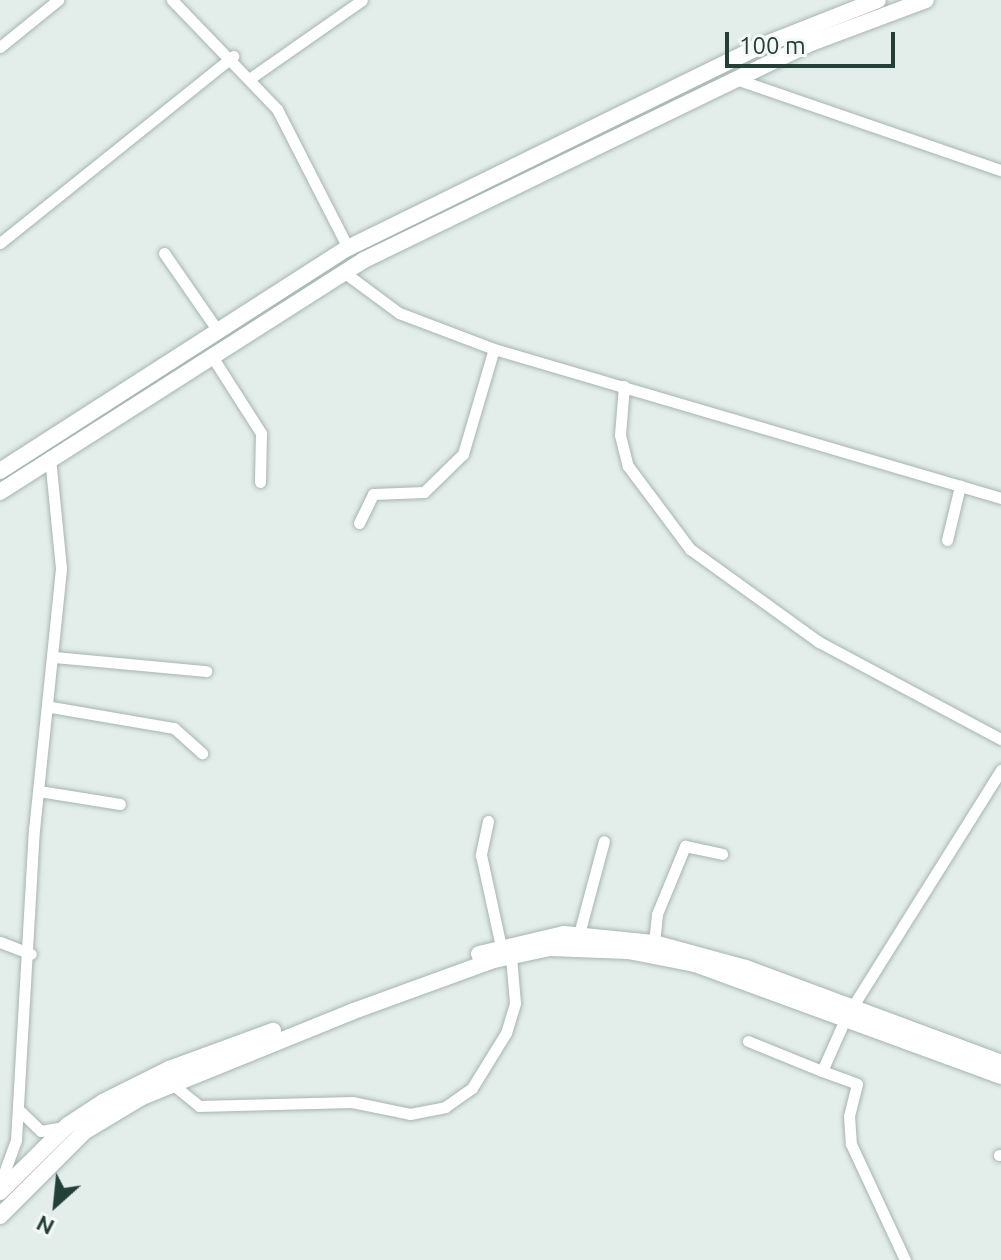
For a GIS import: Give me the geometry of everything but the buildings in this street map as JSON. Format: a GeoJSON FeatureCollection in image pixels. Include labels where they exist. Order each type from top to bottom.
{"type":"FeatureCollection","features":[{"type":"Feature","properties":{"kind":"main road"},"geometry":{"type":"LineString","coordinates":[[0,471],[348,248],[756,48],[878,0]]}},
{"type":"Feature","properties":{"kind":"main road"},"geometry":{"type":"LineString","coordinates":[[0,492],[345,273],[500,190],[736,79],[926,0]]}},
{"type":"Feature","properties":{"kind":"main road"},"geometry":{"type":"LineString","coordinates":[[0,1192],[68,1125],[169,1069],[506,952],[579,934],[654,943],[1001,1063]]}},
{"type":"Feature","properties":{"kind":"main road"},"geometry":{"type":"LineString","coordinates":[[0,1216],[84,1132],[171,1083],[506,952],[571,946],[628,951],[695,964],[851,1012],[1001,1076]]}},
{"type":"Feature","properties":{"kind":"street"},"geometry":{"type":"LineString","coordinates":[[0,47],[58,0]]}},
{"type":"Feature","properties":{"kind":"street"},"geometry":{"type":"LineString","coordinates":[[172,0],[252,77],[301,147],[348,248]]}},
{"type":"Feature","properties":{"kind":"street"},"geometry":{"type":"LineString","coordinates":[[252,77],[362,0]]}},
{"type":"Feature","properties":{"kind":"street"},"geometry":{"type":"LineString","coordinates":[[0,243],[233,56]]}},
{"type":"Feature","properties":{"kind":"street"},"geometry":{"type":"LineString","coordinates":[[736,79],[1001,170]]}},
{"type":"Feature","properties":{"kind":"street"},"geometry":{"type":"LineString","coordinates":[[164,253],[218,331]]}},
{"type":"Feature","properties":{"kind":"street"},"geometry":{"type":"LineString","coordinates":[[345,273],[399,313],[494,349],[1001,498]]}},
{"type":"Feature","properties":{"kind":"street"},"geometry":{"type":"LineString","coordinates":[[359,523],[373,494],[424,492],[463,454],[494,349]]}},
{"type":"Feature","properties":{"kind":"street"},"geometry":{"type":"LineString","coordinates":[[213,358],[261,433],[260,482]]}},
{"type":"Feature","properties":{"kind":"street"},"geometry":{"type":"LineString","coordinates":[[624,386],[620,435],[628,466],[690,549],[819,642],[1001,739]]}},
{"type":"Feature","properties":{"kind":"street"},"geometry":{"type":"LineString","coordinates":[[0,1184],[14,1147],[19,1109],[39,791],[51,707],[61,568],[48,441]]}},
{"type":"Feature","properties":{"kind":"street"},"geometry":{"type":"LineString","coordinates":[[947,540],[960,486]]}},
{"type":"Feature","properties":{"kind":"street"},"geometry":{"type":"LineString","coordinates":[[54,657],[206,671]]}},
{"type":"Feature","properties":{"kind":"street"},"geometry":{"type":"LineString","coordinates":[[51,707],[174,728],[202,753]]}},
{"type":"Feature","properties":{"kind":"street"},"geometry":{"type":"LineString","coordinates":[[822,1071],[851,1012],[1001,770]]}},
{"type":"Feature","properties":{"kind":"street"},"geometry":{"type":"LineString","coordinates":[[39,791],[120,804]]}},
{"type":"Feature","properties":{"kind":"street"},"geometry":{"type":"LineString","coordinates":[[171,1083],[199,1106],[352,1102],[410,1114],[445,1107],[472,1088],[506,1033],[515,1003],[506,952],[481,855],[488,821]]}},
{"type":"Feature","properties":{"kind":"street"},"geometry":{"type":"LineString","coordinates":[[579,934],[604,841]]}},
{"type":"Feature","properties":{"kind":"street"},"geometry":{"type":"LineString","coordinates":[[654,943],[657,914],[685,846],[722,854]]}},
{"type":"Feature","properties":{"kind":"street"},"geometry":{"type":"LineString","coordinates":[[0,942],[31,954]]}},
{"type":"Feature","properties":{"kind":"street"},"geometry":{"type":"LineString","coordinates":[[748,1041],[857,1084],[849,1116],[851,1144],[905,1260]]}},
{"type":"Feature","properties":{"kind":"street"},"geometry":{"type":"LineString","coordinates":[[19,1109],[41,1131],[68,1125]]}}]}
